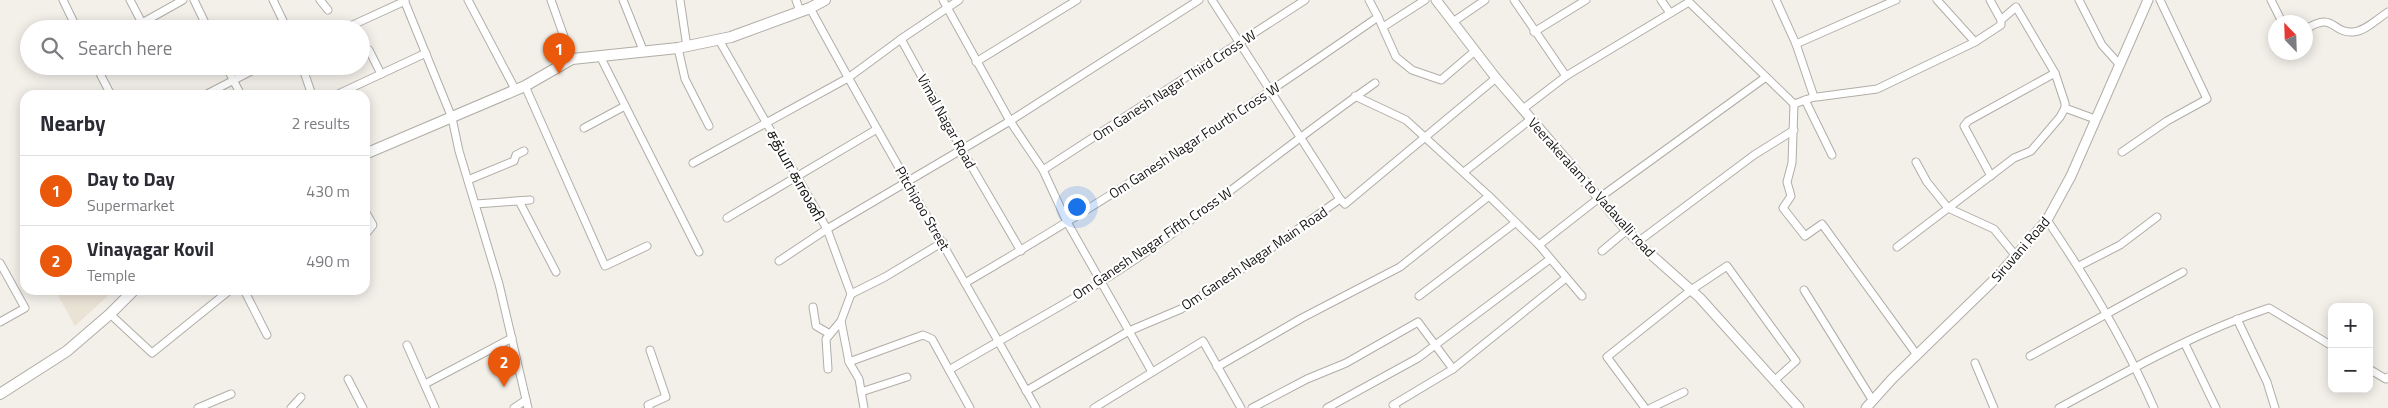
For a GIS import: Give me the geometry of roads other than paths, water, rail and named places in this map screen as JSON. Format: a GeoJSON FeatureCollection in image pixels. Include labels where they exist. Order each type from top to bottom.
{"type":"FeatureCollection","features":[{"type":"Feature","properties":{"kind":"main road"},"geometry":{"type":"LineString","coordinates":[[370,152],[520,88],[572,59],[683,47],[719,40],[810,8],[826,0]]}},
{"type":"Feature","properties":{"kind":"main road"},"geometry":{"type":"LineString","coordinates":[[0,394],[67,351],[129,295]]}},
{"type":"Feature","properties":{"kind":"street"},"geometry":{"type":"LineString","coordinates":[[62,0],[72,20]]}},
{"type":"Feature","properties":{"kind":"street"},"geometry":{"type":"LineString","coordinates":[[130,0],[140,20]]}},
{"type":"Feature","properties":{"kind":"street"},"geometry":{"type":"LineString","coordinates":[[147,20],[183,0]]}},
{"type":"Feature","properties":{"kind":"street"},"geometry":{"type":"LineString","coordinates":[[194,0],[204,20]]}},
{"type":"Feature","properties":{"kind":"street"},"geometry":{"type":"LineString","coordinates":[[272,0],[282,20]]}},
{"type":"Feature","properties":{"kind":"street"},"geometry":{"type":"LineString","coordinates":[[320,0],[328,10]]}},
{"type":"Feature","properties":{"kind":"street"},"geometry":{"type":"LineString","coordinates":[[468,0],[520,88],[605,266],[647,246]]}},
{"type":"Feature","properties":{"kind":"street"},"geometry":{"type":"LineString","coordinates":[[551,0],[572,59]]}},
{"type":"Feature","properties":{"kind":"street"},"geometry":{"type":"LineString","coordinates":[[623,0],[643,50]]}},
{"type":"Feature","properties":{"kind":"street"},"geometry":{"type":"LineString","coordinates":[[680,0],[685,79],[709,126]]}},
{"type":"Feature","properties":{"kind":"street"},"geometry":{"type":"LineString","coordinates":[[796,0],[800,11]]}},
{"type":"Feature","properties":{"kind":"street"},"geometry":{"type":"LineString","coordinates":[[942,0],[1010,122],[1043,170],[1067,222],[1152,372]]}},
{"type":"Feature","properties":{"kind":"street"},"geometry":{"type":"LineString","coordinates":[[693,163],[848,78],[959,0]]}},
{"type":"Feature","properties":{"kind":"street"},"geometry":{"type":"LineString","coordinates":[[976,62],[1077,0]]}},
{"type":"Feature","properties":{"kind":"street","name":"சத்யா காலனி"},"geometry":{"type":"LineString","coordinates":[[719,40],[827,230],[1010,122],[1198,0]]}},
{"type":"Feature","properties":{"kind":"street","name":"Om Ganesh Nagar Main Road"},"geometry":{"type":"LineString","coordinates":[[1026,390],[1129,331],[1181,309],[1235,274],[1340,199],[1212,0]]}},
{"type":"Feature","properties":{"kind":"street","name":"Om Ganesh Nagar Third Cross W"},"geometry":{"type":"LineString","coordinates":[[1043,170],[1305,0]]}},
{"type":"Feature","properties":{"kind":"street"},"geometry":{"type":"LineString","coordinates":[[1369,0],[1383,27],[1386,40],[1396,57],[1412,70],[1441,80],[1475,50]]}},
{"type":"Feature","properties":{"kind":"street"},"geometry":{"type":"LineString","coordinates":[[1383,27],[1425,0]]}},
{"type":"Feature","properties":{"kind":"street","name":"Veerakeralam to Vadavalli road"},"geometry":{"type":"LineString","coordinates":[[1436,0],[1496,78],[1627,230],[1691,290],[1799,408]]}},
{"type":"Feature","properties":{"kind":"street"},"geometry":{"type":"LineString","coordinates":[[1453,22],[1485,0]]}},
{"type":"Feature","properties":{"kind":"street"},"geometry":{"type":"LineString","coordinates":[[1514,0],[1534,32],[1566,76]]}},
{"type":"Feature","properties":{"kind":"street"},"geometry":{"type":"LineString","coordinates":[[1534,32],[1586,0]]}},
{"type":"Feature","properties":{"kind":"street"},"geometry":{"type":"LineString","coordinates":[[1661,0],[1670,13]]}},
{"type":"Feature","properties":{"kind":"street"},"geometry":{"type":"LineString","coordinates":[[1776,0],[1796,44],[1814,97]]}},
{"type":"Feature","properties":{"kind":"street"},"geometry":{"type":"LineString","coordinates":[[1796,44],[1896,0]]}},
{"type":"Feature","properties":{"kind":"street"},"geometry":{"type":"LineString","coordinates":[[1937,0],[1975,42]]}},
{"type":"Feature","properties":{"kind":"street"},"geometry":{"type":"LineString","coordinates":[[1794,104],[1814,97],[1853,94],[1877,89],[1975,42],[2001,25],[2001,20],[1990,0]]}},
{"type":"Feature","properties":{"kind":"street"},"geometry":{"type":"LineString","coordinates":[[2079,0],[2102,45],[2119,64]]}},
{"type":"Feature","properties":{"kind":"street","name":"Siruvani Road"},"geometry":{"type":"LineString","coordinates":[[1866,408],[1996,278],[2047,220],[2071,176],[2148,0]]}},
{"type":"Feature","properties":{"kind":"street"},"geometry":{"type":"LineString","coordinates":[[2122,152],[2166,121],[2208,99],[2160,0]]}},
{"type":"Feature","properties":{"kind":"street"},"geometry":{"type":"LineString","coordinates":[[2271,0],[2278,15]]}},
{"type":"Feature","properties":{"kind":"street"},"geometry":{"type":"LineString","coordinates":[[364,20],[405,1],[452,118],[459,151],[499,284],[527,404],[514,408]]}},
{"type":"Feature","properties":{"kind":"street"},"geometry":{"type":"LineString","coordinates":[[1523,109],[1566,76],[1689,2],[1794,104],[1792,163],[1787,182],[1791,196],[1783,208],[1806,236],[1822,224],[1917,355]]}},
{"type":"Feature","properties":{"kind":"street"},"geometry":{"type":"LineString","coordinates":[[1897,247],[2014,158],[2031,151],[2060,117],[2065,108],[2055,74],[2016,7],[2001,20]]}},
{"type":"Feature","properties":{"kind":"street","name":"Pitchipoo Street"},"geometry":{"type":"LineString","coordinates":[[810,8],[1036,408]]}},
{"type":"Feature","properties":{"kind":"street"},"geometry":{"type":"LineString","coordinates":[[2313,24],[2327,21],[2346,31],[2354,32],[2365,28],[2388,12]]}},
{"type":"Feature","properties":{"kind":"street","name":"Om Ganesh Nagar Fourth Cross W"},"geometry":{"type":"LineString","coordinates":[[965,283],[1021,251],[1271,92],[1378,17]]}},
{"type":"Feature","properties":{"kind":"street","name":"Vimal Nagar Road"},"geometry":{"type":"LineString","coordinates":[[901,39],[962,150],[1021,251]]}},
{"type":"Feature","properties":{"kind":"street"},"geometry":{"type":"LineString","coordinates":[[370,52],[381,74]]}},
{"type":"Feature","properties":{"kind":"street"},"geometry":{"type":"LineString","coordinates":[[347,90],[426,53]]}},
{"type":"Feature","properties":{"kind":"street"},"geometry":{"type":"LineString","coordinates":[[600,56],[699,252]]}},
{"type":"Feature","properties":{"kind":"street"},"geometry":{"type":"LineString","coordinates":[[1991,176],[1964,126],[1968,121],[2055,74]]}},
{"type":"Feature","properties":{"kind":"street"},"geometry":{"type":"LineString","coordinates":[[101,75],[108,90]]}},
{"type":"Feature","properties":{"kind":"street"},"geometry":{"type":"LineString","coordinates":[[230,75],[238,90]]}},
{"type":"Feature","properties":{"kind":"street"},"geometry":{"type":"LineString","coordinates":[[213,90],[241,75]]}},
{"type":"Feature","properties":{"kind":"street"},"geometry":{"type":"LineString","coordinates":[[305,75],[310,90]]}},
{"type":"Feature","properties":{"kind":"street"},"geometry":{"type":"LineString","coordinates":[[1539,245],[1599,198],[1766,77]]}},
{"type":"Feature","properties":{"kind":"street"},"geometry":{"type":"LineString","coordinates":[[1340,199],[1345,204],[1496,78]]}},
{"type":"Feature","properties":{"kind":"street","name":"Om Ganesh Nagar Fifth Cross W"},"geometry":{"type":"LineString","coordinates":[[949,370],[1100,282],[1217,201],[1300,136],[1375,82]]}},
{"type":"Feature","properties":{"kind":"street"},"geometry":{"type":"LineString","coordinates":[[1355,96],[1406,120],[1464,172],[1539,245],[1582,296]]}},
{"type":"Feature","properties":{"kind":"street"},"geometry":{"type":"LineString","coordinates":[[1805,100],[1832,155]]}},
{"type":"Feature","properties":{"kind":"street"},"geometry":{"type":"LineString","coordinates":[[584,128],[625,106]]}},
{"type":"Feature","properties":{"kind":"street"},"geometry":{"type":"LineString","coordinates":[[2065,108],[2095,119]]}},
{"type":"Feature","properties":{"kind":"street"},"geometry":{"type":"LineString","coordinates":[[1464,172],[1531,119]]}},
{"type":"Feature","properties":{"kind":"street"},"geometry":{"type":"LineString","coordinates":[[727,218],[877,129]]}},
{"type":"Feature","properties":{"kind":"street"},"geometry":{"type":"LineString","coordinates":[[1639,241],[1754,155],[1794,130]]}},
{"type":"Feature","properties":{"kind":"street"},"geometry":{"type":"LineString","coordinates":[[468,180],[514,161],[516,155],[524,151]]}},
{"type":"Feature","properties":{"kind":"street"},"geometry":{"type":"LineString","coordinates":[[1916,162],[1927,182],[1948,208],[1994,229],[2015,255]]}},
{"type":"Feature","properties":{"kind":"street"},"geometry":{"type":"LineString","coordinates":[[1217,367],[1302,318],[1400,268],[1489,196]]}},
{"type":"Feature","properties":{"kind":"street"},"geometry":{"type":"LineString","coordinates":[[476,204],[530,200]]}},
{"type":"Feature","properties":{"kind":"street"},"geometry":{"type":"LineString","coordinates":[[519,201],[556,272]]}},
{"type":"Feature","properties":{"kind":"street"},"geometry":{"type":"LineString","coordinates":[[2079,266],[2120,245],[2157,217]]}},
{"type":"Feature","properties":{"kind":"street"},"geometry":{"type":"LineString","coordinates":[[370,219],[374,225],[370,229]]}},
{"type":"Feature","properties":{"kind":"street"},"geometry":{"type":"LineString","coordinates":[[2047,220],[2079,266],[2136,367],[2154,408]]}},
{"type":"Feature","properties":{"kind":"street"},"geometry":{"type":"LineString","coordinates":[[1419,296],[1515,223]]}},
{"type":"Feature","properties":{"kind":"street"},"geometry":{"type":"LineString","coordinates":[[779,261],[827,230],[851,294],[841,321],[826,339],[828,369]]}},
{"type":"Feature","properties":{"kind":"street"},"geometry":{"type":"LineString","coordinates":[[1602,251],[1627,230]]}},
{"type":"Feature","properties":{"kind":"street"},"geometry":{"type":"LineString","coordinates":[[851,294],[885,277],[943,242]]}},
{"type":"Feature","properties":{"kind":"street"},"geometry":{"type":"LineString","coordinates":[[1327,408],[1418,358],[1550,259]]}},
{"type":"Feature","properties":{"kind":"street"},"geometry":{"type":"LineString","coordinates":[[0,263],[25,308],[0,322]]}},
{"type":"Feature","properties":{"kind":"street"},"geometry":{"type":"LineString","coordinates":[[1645,408],[1607,357],[1691,290],[1728,266],[1796,361],[1775,380]]}},
{"type":"Feature","properties":{"kind":"street"},"geometry":{"type":"LineString","coordinates":[[2030,356],[2183,272]]}},
{"type":"Feature","properties":{"kind":"street"},"geometry":{"type":"LineString","coordinates":[[1392,407],[1453,369],[1566,278]]}},
{"type":"Feature","properties":{"kind":"street"},"geometry":{"type":"LineString","coordinates":[[1804,290],[1873,401]]}},
{"type":"Feature","properties":{"kind":"street"},"geometry":{"type":"LineString","coordinates":[[110,314],[152,353],[224,295]]}},
{"type":"Feature","properties":{"kind":"street"},"geometry":{"type":"LineString","coordinates":[[247,295],[267,335]]}},
{"type":"Feature","properties":{"kind":"street"},"geometry":{"type":"LineString","coordinates":[[813,307],[816,326],[830,334]]}},
{"type":"Feature","properties":{"kind":"street"},"geometry":{"type":"LineString","coordinates":[[2059,408],[2136,367],[2237,319],[2269,308],[2328,344]]}},
{"type":"Feature","properties":{"kind":"street"},"geometry":{"type":"LineString","coordinates":[[2237,319],[2267,382],[2275,408]]}},
{"type":"Feature","properties":{"kind":"street"},"geometry":{"type":"LineString","coordinates":[[841,321],[849,362],[859,380],[864,408]]}},
{"type":"Feature","properties":{"kind":"street"},"geometry":{"type":"LineString","coordinates":[[1252,408],[1307,379],[1346,362],[1418,322],[1434,346],[1453,369]]}},
{"type":"Feature","properties":{"kind":"street"},"geometry":{"type":"LineString","coordinates":[[849,362],[924,336],[932,339],[970,408]]}},
{"type":"Feature","properties":{"kind":"street"},"geometry":{"type":"LineString","coordinates":[[425,384],[512,338]]}},
{"type":"Feature","properties":{"kind":"street"},"geometry":{"type":"LineString","coordinates":[[1094,408],[1203,341],[1241,408]]}},
{"type":"Feature","properties":{"kind":"street"},"geometry":{"type":"LineString","coordinates":[[2185,344],[2216,408]]}},
{"type":"Feature","properties":{"kind":"street"},"geometry":{"type":"LineString","coordinates":[[407,345],[435,408]]}},
{"type":"Feature","properties":{"kind":"street"},"geometry":{"type":"LineString","coordinates":[[649,408],[648,405],[666,397],[650,350]]}},
{"type":"Feature","properties":{"kind":"street"},"geometry":{"type":"LineString","coordinates":[[1975,363],[1994,408]]}},
{"type":"Feature","properties":{"kind":"street"},"geometry":{"type":"LineString","coordinates":[[2373,371],[2386,379],[2388,377]]}},
{"type":"Feature","properties":{"kind":"street"},"geometry":{"type":"LineString","coordinates":[[861,392],[908,377]]}},
{"type":"Feature","properties":{"kind":"street"},"geometry":{"type":"LineString","coordinates":[[348,379],[363,408]]}},
{"type":"Feature","properties":{"kind":"street"},"geometry":{"type":"LineString","coordinates":[[1651,408],[1684,392]]}},
{"type":"Feature","properties":{"kind":"street"},"geometry":{"type":"LineString","coordinates":[[198,408],[231,394]]}},
{"type":"Feature","properties":{"kind":"street"},"geometry":{"type":"LineString","coordinates":[[292,408],[301,397]]}},
{"type":"Feature","properties":{"kind":"place","name":"Day to Day"},"geometry":{"type":"Point","coordinates":[559,74]}},
{"type":"Feature","properties":{"kind":"place","name":"Vinayagar Kovil"},"geometry":{"type":"Point","coordinates":[504,387]}}]}
